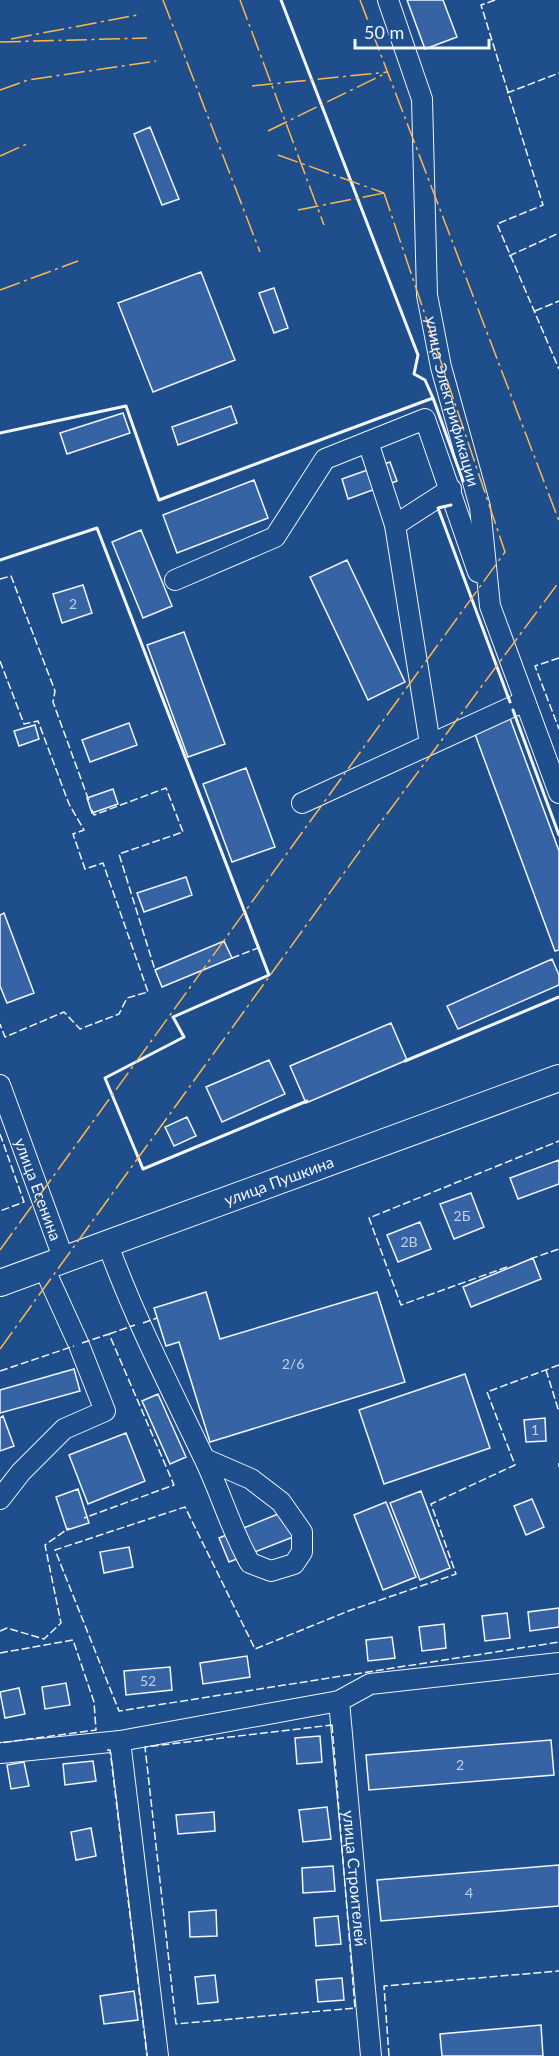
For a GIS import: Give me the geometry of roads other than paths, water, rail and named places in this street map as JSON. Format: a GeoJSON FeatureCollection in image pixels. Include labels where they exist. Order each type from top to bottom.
{"type":"FeatureCollection","features":[{"type":"Feature","properties":{"kind":"main road","name":"улица Пушкина"},"geometry":{"type":"LineString","coordinates":[[0,1283],[559,1078]]}},
{"type":"Feature","properties":{"kind":"street","name":"улица Электрификации"},"geometry":{"type":"LineString","coordinates":[[388,0],[422,99],[427,295],[441,367],[480,507],[490,606],[559,793]]}},
{"type":"Feature","properties":{"kind":"street"},"geometry":{"type":"LineString","coordinates":[[175,580],[275,537],[325,459],[425,419],[490,606]]}},
{"type":"Feature","properties":{"kind":"street"},"geometry":{"type":"LineString","coordinates":[[368,442],[394,525],[430,744]]}},
{"type":"Feature","properties":{"kind":"street"},"geometry":{"type":"LineString","coordinates":[[394,525],[451,489]]}},
{"type":"Feature","properties":{"kind":"street"},"geometry":{"type":"LineString","coordinates":[[302,803],[525,700]]}},
{"type":"Feature","properties":{"kind":"street","name":"улица Есенина"},"geometry":{"type":"LineString","coordinates":[[0,1084],[79,1345],[105,1411],[64,1429],[21,1472],[0,1499]]}},
{"type":"Feature","properties":{"kind":"street"},"geometry":{"type":"LineString","coordinates":[[108,1245],[128,1299],[205,1459],[236,1539],[250,1563],[271,1571],[294,1564],[302,1551],[302,1532],[281,1502],[251,1479],[205,1459]]}},
{"type":"Feature","properties":{"kind":"street"},"geometry":{"type":"LineString","coordinates":[[1,1754],[120,1741],[339,1701],[370,1684],[559,1663]]}},
{"type":"Feature","properties":{"kind":"street","name":"улица Строителей"},"geometry":{"type":"LineString","coordinates":[[339,1701],[371,2056]]}},
{"type":"Feature","properties":{"kind":"street"},"geometry":{"type":"LineString","coordinates":[[120,1741],[158,2056]]}}]}
